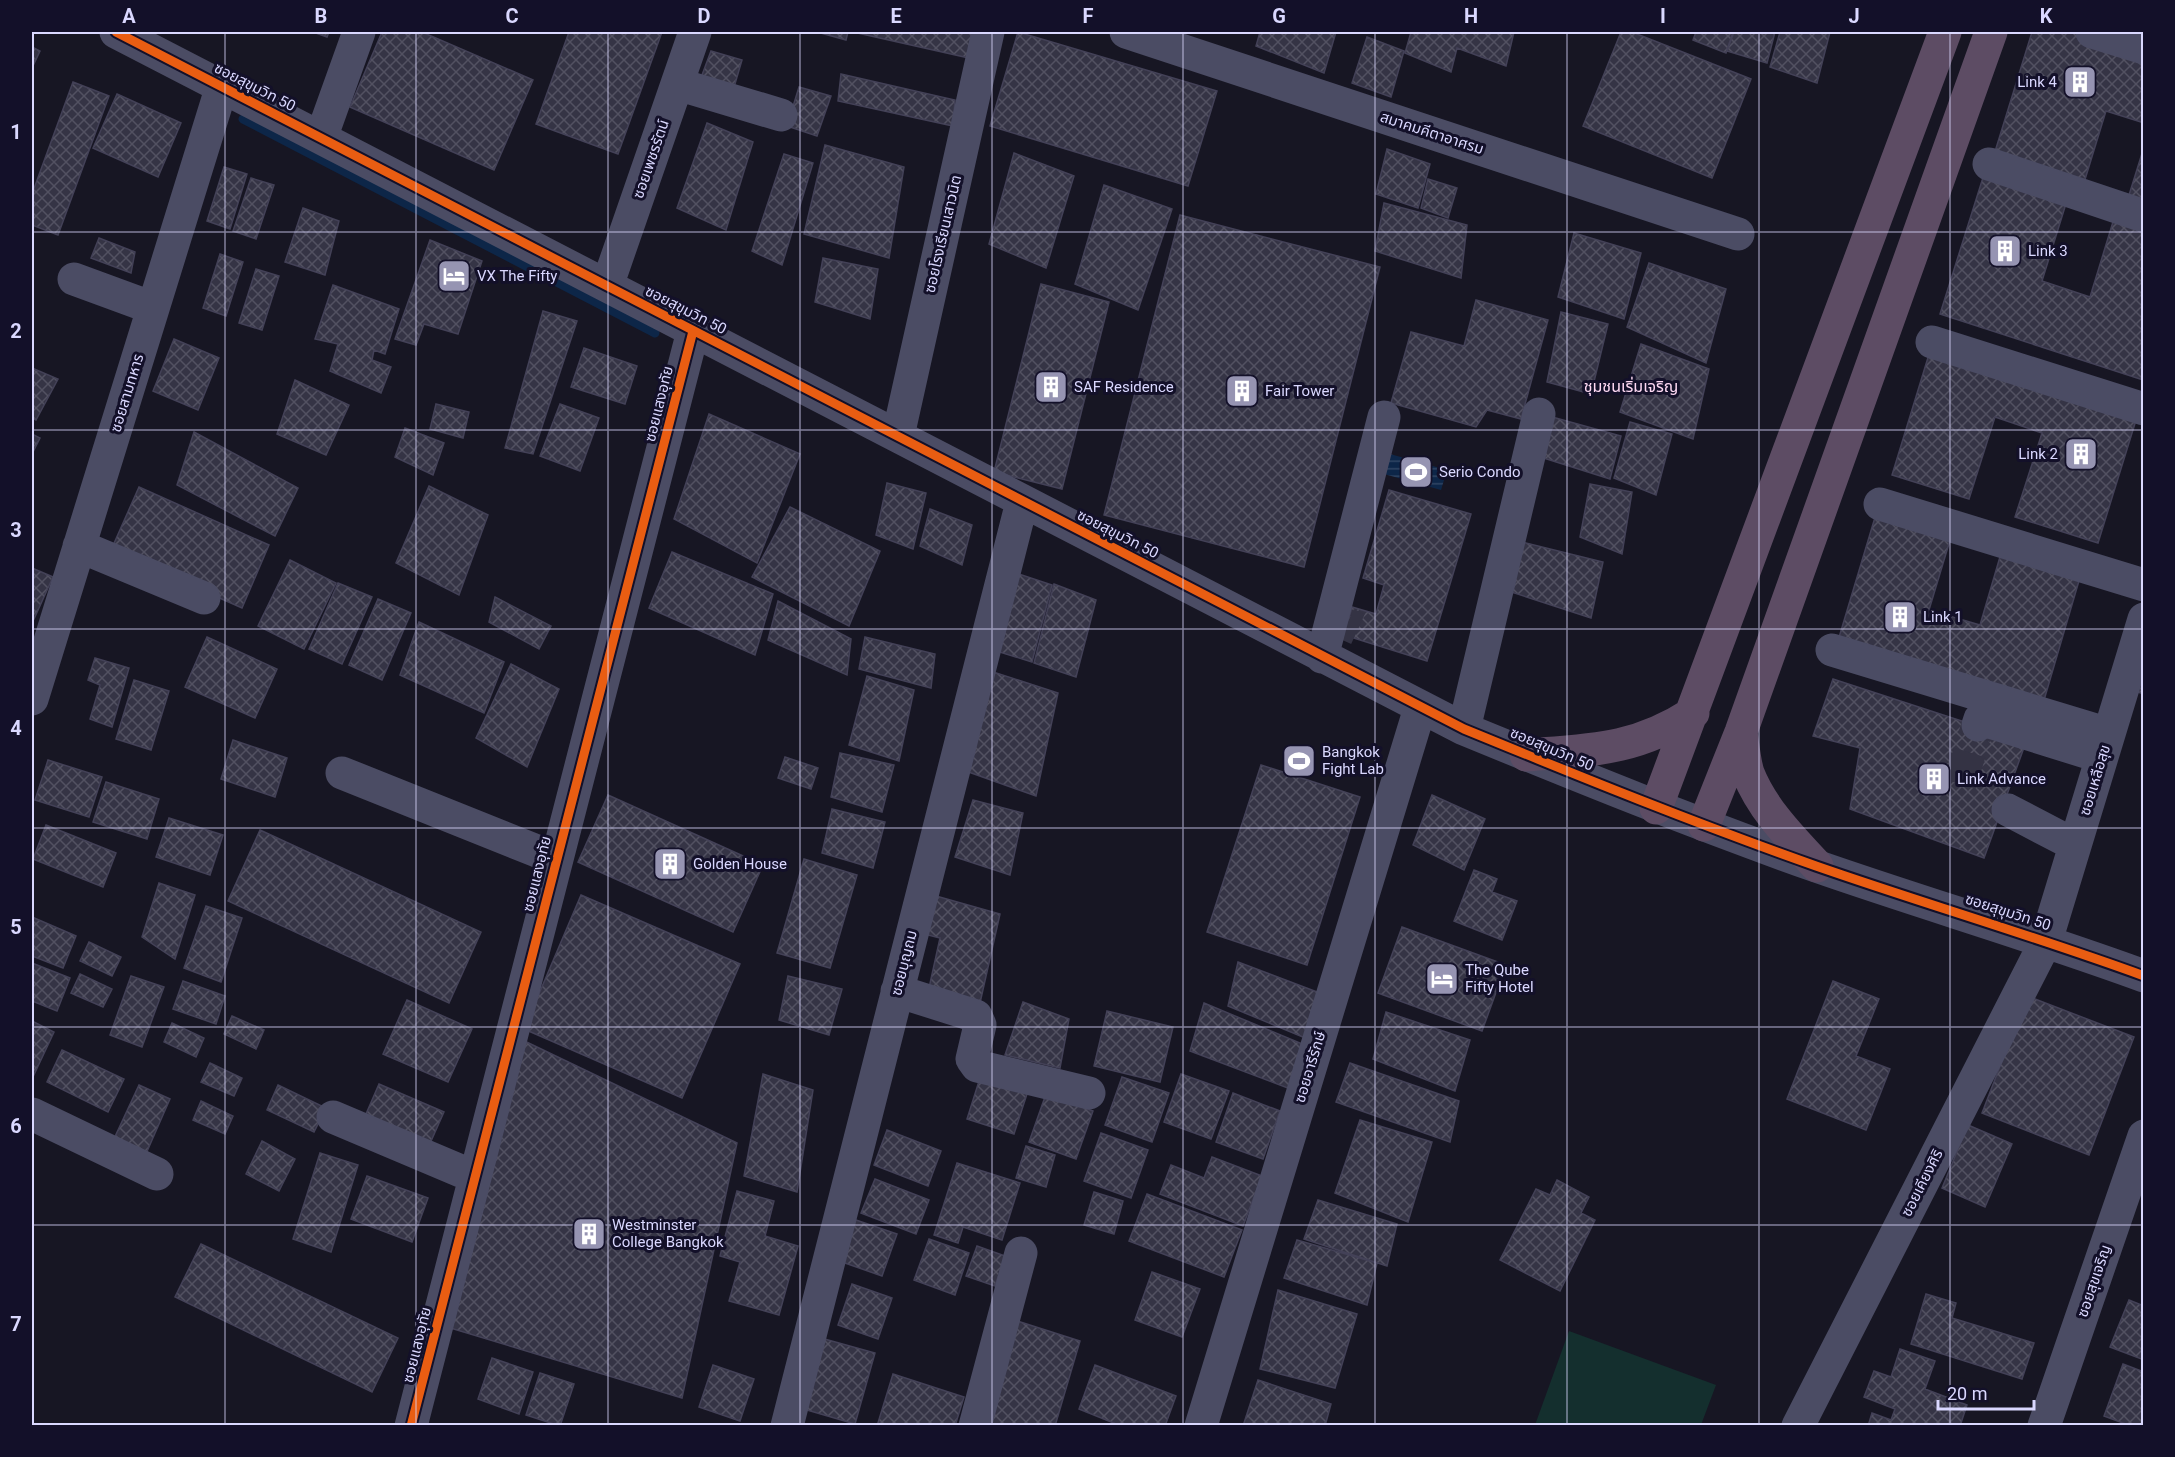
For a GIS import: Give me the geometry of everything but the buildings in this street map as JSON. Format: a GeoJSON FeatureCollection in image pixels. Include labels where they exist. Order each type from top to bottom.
{"type":"FeatureCollection","features":[{"type":"Feature","properties":{"kind":"highway"},"geometry":{"type":"LineString","coordinates":[[1642,803],[1693,713],[1945,32]]}},
{"type":"Feature","properties":{"kind":"highway"},"geometry":{"type":"LineString","coordinates":[[1704,825],[1741,732],[1990,32]]}},
{"type":"Feature","properties":{"kind":"highway"},"geometry":{"type":"LineString","coordinates":[[1526,754],[1585,765],[1615,747],[1666,730],[1693,713]]}},
{"type":"Feature","properties":{"kind":"highway"},"geometry":{"type":"LineString","coordinates":[[1741,732],[1748,771],[1757,791],[1786,832],[1817,866]]}},
{"type":"Feature","properties":{"kind":"street"},"geometry":{"type":"LineString","coordinates":[[321,138],[359,32]]}},
{"type":"Feature","properties":{"kind":"street","name":"ซอยเพชรรัตน์"},"geometry":{"type":"LineString","coordinates":[[607,286],[695,32]]}},
{"type":"Feature","properties":{"kind":"street","name":"ซอยโรงเรียนเสาวนิต"},"geometry":{"type":"LineString","coordinates":[[898,436],[988,32]]}},
{"type":"Feature","properties":{"kind":"street","name":"สมาคมคีตาอาศรม"},"geometry":{"type":"LineString","coordinates":[[1126,32],[1738,234]]}},
{"type":"Feature","properties":{"kind":"street"},"geometry":{"type":"LineString","coordinates":[[2092,32],[2144,48]]}},
{"type":"Feature","properties":{"kind":"street","name":"ซอยสุขุมวิท 50"},"geometry":{"type":"LineString","coordinates":[[124,33],[321,138],[1420,708],[1526,754]]}},
{"type":"Feature","properties":{"kind":"street"},"geometry":{"type":"LineString","coordinates":[[677,84],[781,115]]}},
{"type":"Feature","properties":{"kind":"street","name":"ซอยสามทหาร"},"geometry":{"type":"LineString","coordinates":[[32,699],[222,86]]}},
{"type":"Feature","properties":{"kind":"street"},"geometry":{"type":"LineString","coordinates":[[1989,164],[2144,216]]}},
{"type":"Feature","properties":{"kind":"street"},"geometry":{"type":"LineString","coordinates":[[74,279],[153,308]]}},
{"type":"Feature","properties":{"kind":"street","name":"ซอยแสงอุทัย"},"geometry":{"type":"LineString","coordinates":[[411,1425],[693,331]]}},
{"type":"Feature","properties":{"kind":"street"},"geometry":{"type":"LineString","coordinates":[[2144,387],[1935,333],[2144,409]]}},
{"type":"Feature","properties":{"kind":"street"},"geometry":{"type":"LineString","coordinates":[[1464,729],[1539,414]]}},
{"type":"Feature","properties":{"kind":"street"},"geometry":{"type":"LineString","coordinates":[[1322,657],[1340,621],[1384,417]]}},
{"type":"Feature","properties":{"kind":"street"},"geometry":{"type":"LineString","coordinates":[[2144,566],[1884,493],[2144,585]]}},
{"type":"Feature","properties":{"kind":"street","name":"ซอยบุญถม"},"geometry":{"type":"LineString","coordinates":[[787,1425],[1023,502]]}},
{"type":"Feature","properties":{"kind":"street"},"geometry":{"type":"LineString","coordinates":[[79,546],[204,598]]}},
{"type":"Feature","properties":{"kind":"street","name":"ซอยเหลือสุข"},"geometry":{"type":"LineString","coordinates":[[2046,941],[2144,619]]}},
{"type":"Feature","properties":{"kind":"street"},"geometry":{"type":"LineString","coordinates":[[1832,650],[2106,745]]}},
{"type":"Feature","properties":{"kind":"street","name":"ซอยอารีรักษ์"},"geometry":{"type":"LineString","coordinates":[[1201,1425],[1420,708]]}},
{"type":"Feature","properties":{"kind":"street"},"geometry":{"type":"LineString","coordinates":[[1978,725],[1980,719],[2106,745]]}},
{"type":"Feature","properties":{"kind":"street","name":"ซอยสุขุมวิท 50"},"geometry":{"type":"LineString","coordinates":[[1585,765],[1642,803],[1817,866],[2046,941],[2144,976]]}},
{"type":"Feature","properties":{"kind":"street"},"geometry":{"type":"LineString","coordinates":[[342,774],[557,859]]}},
{"type":"Feature","properties":{"kind":"street"},"geometry":{"type":"LineString","coordinates":[[2008,810],[2075,845]]}},
{"type":"Feature","properties":{"kind":"street","name":"ซอยเคียงศิริ"},"geometry":{"type":"LineString","coordinates":[[1798,1425],[2046,941]]}},
{"type":"Feature","properties":{"kind":"street"},"geometry":{"type":"LineString","coordinates":[[897,991],[976,1016],[980,1025],[972,1059],[977,1066],[1089,1093]]}},
{"type":"Feature","properties":{"kind":"street"},"geometry":{"type":"LineString","coordinates":[[32,1114],[157,1174]]}},
{"type":"Feature","properties":{"kind":"street"},"geometry":{"type":"LineString","coordinates":[[333,1117],[475,1177]]}},
{"type":"Feature","properties":{"kind":"street","name":"ซอยสุขเจริญ"},"geometry":{"type":"LineString","coordinates":[[2044,1425],[2144,1136]]}},
{"type":"Feature","properties":{"kind":"street"},"geometry":{"type":"LineString","coordinates":[[975,1425],[1021,1253]]}},
{"type":"Feature","properties":{"kind":"green space"},"geometry":{"type":"Polygon","coordinates":[[[1569,1331],[1716,1385],[1701,1425],[1535,1425],[1569,1331]]]}},
{"type":"Feature","properties":{"kind":"water","name":"Serio Condo"},"geometry":{"type":"Polygon","coordinates":[[[1390,454],[1447,470],[1441,490],[1384,474],[1390,454]]]}},
{"type":"Feature","properties":{"kind":"waterway"},"geometry":{"type":"LineString","coordinates":[[243,119],[655,333]]}},
{"type":"Feature","properties":{"kind":"tunnel"},"geometry":{"type":"LineString","coordinates":[[1347,624],[1358,629]]}},
{"type":"Feature","properties":{"kind":"tunnel"},"geometry":{"type":"LineString","coordinates":[[1960,784],[1978,725]]}},
{"type":"Feature","properties":{"kind":"cycle path"},"geometry":{"type":"LineString","coordinates":[[116,32],[1464,729],[1639,800],[1772,850],[2144,976]]}},
{"type":"Feature","properties":{"kind":"cycle path"},"geometry":{"type":"LineString","coordinates":[[411,1426],[693,331]]}},
{"type":"Feature","properties":{"kind":"place","name":"Link 4"},"geometry":{"type":"Point","coordinates":[2080,82]}},
{"type":"Feature","properties":{"kind":"place","name":"Link 3"},"geometry":{"type":"Point","coordinates":[2005,251]}},
{"type":"Feature","properties":{"kind":"place","name":"VX The Fifty"},"geometry":{"type":"Point","coordinates":[454,276]}},
{"type":"Feature","properties":{"kind":"place","name":"SAF Residence"},"geometry":{"type":"Point","coordinates":[1051,387]}},
{"type":"Feature","properties":{"kind":"place","name":"Fair Tower"},"geometry":{"type":"Point","coordinates":[1242,391]}},
{"type":"Feature","properties":{"kind":"place","name":"Link 2"},"geometry":{"type":"Point","coordinates":[2081,454]}},
{"type":"Feature","properties":{"kind":"place","name":"Serio Condo"},"geometry":{"type":"Point","coordinates":[1416,472]}},
{"type":"Feature","properties":{"kind":"place","name":"Link 1"},"geometry":{"type":"Point","coordinates":[1900,617]}},
{"type":"Feature","properties":{"kind":"place","name":"Bangkok Fight Lab"},"geometry":{"type":"Point","coordinates":[1299,761]}},
{"type":"Feature","properties":{"kind":"place","name":"Link Advance"},"geometry":{"type":"Point","coordinates":[1934,779]}},
{"type":"Feature","properties":{"kind":"place","name":"Golden House"},"geometry":{"type":"Point","coordinates":[670,864]}},
{"type":"Feature","properties":{"kind":"place","name":"The Qube Fifty Hotel"},"geometry":{"type":"Point","coordinates":[1442,979]}},
{"type":"Feature","properties":{"kind":"place","name":"Westminster College Bangkok"},"geometry":{"type":"Point","coordinates":[589,1234]}},
{"type":"Feature","properties":{"kind":"district","name":"ชุมชนเริ่มเจริญ"},"geometry":{"type":"Point","coordinates":[1631,386]}}]}
